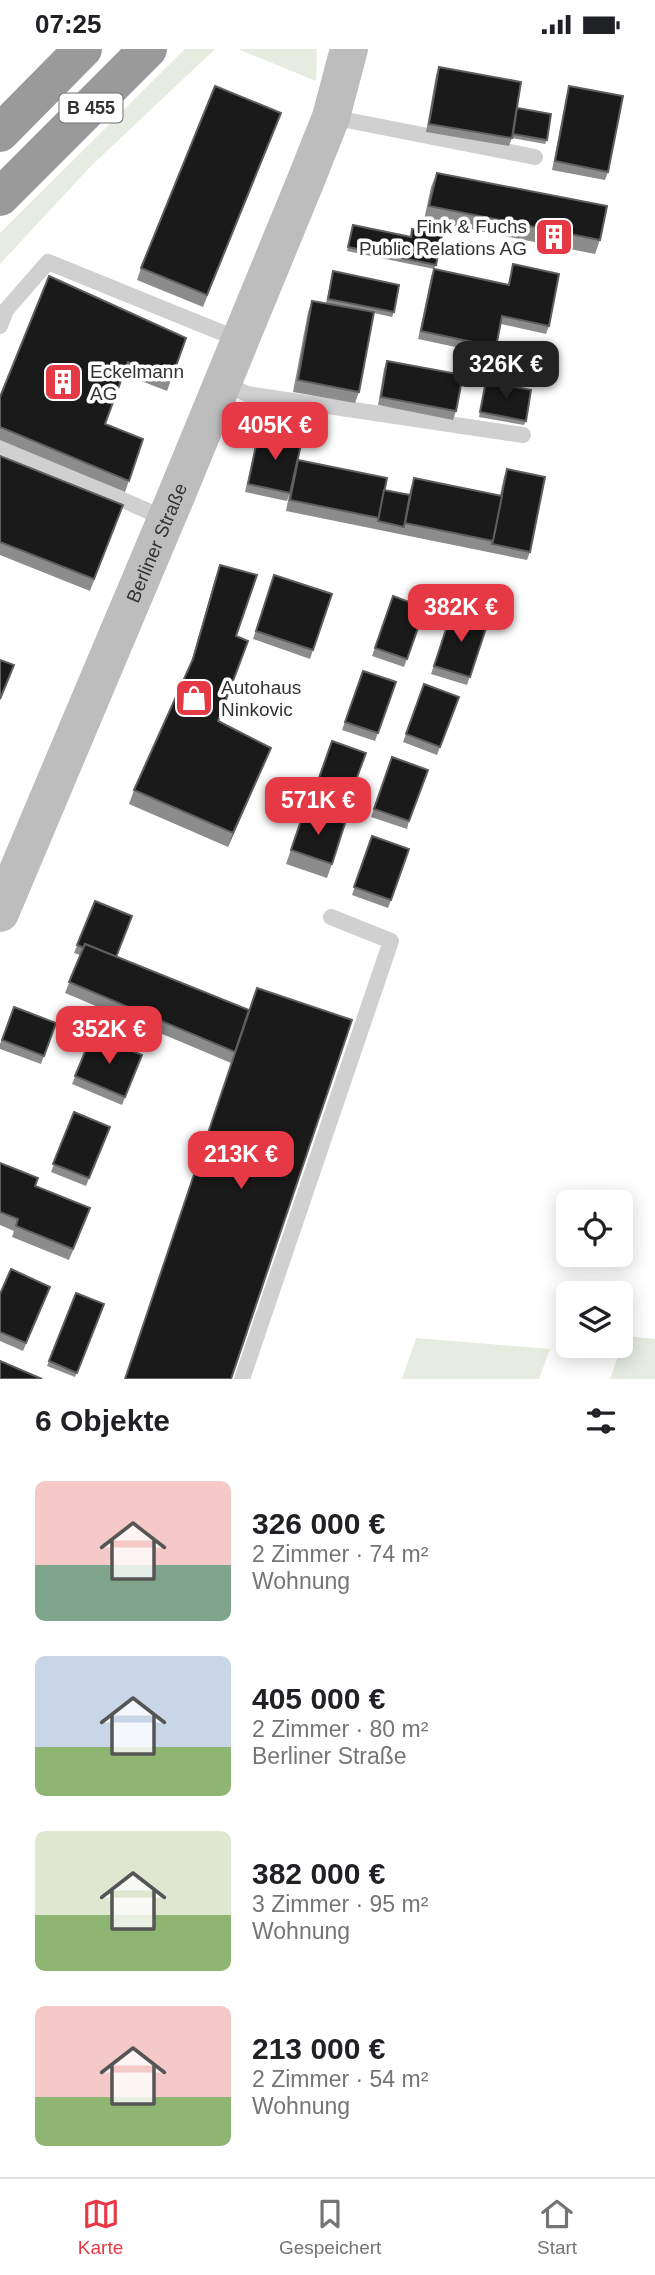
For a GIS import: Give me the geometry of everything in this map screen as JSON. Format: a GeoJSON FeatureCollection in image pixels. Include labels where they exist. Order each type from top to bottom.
{"type":"FeatureCollection","features":[{"type":"Feature","properties":{"kind":"highway","name":"B 455"},"geometry":{"type":"LineString","coordinates":[[0,133],[83,49]]}},
{"type":"Feature","properties":{"kind":"highway","name":"B 455"},"geometry":{"type":"LineString","coordinates":[[0,197],[148,49]]}},
{"type":"Feature","properties":{"kind":"street","name":"Berliner Straße"},"geometry":{"type":"LineString","coordinates":[[0,913],[331,117],[349,49]]}},
{"type":"Feature","properties":{"kind":"lane"},"geometry":{"type":"LineString","coordinates":[[331,117],[535,157]]}},
{"type":"Feature","properties":{"kind":"lane"},"geometry":{"type":"LineString","coordinates":[[0,326],[6,310],[48,262],[240,340]]}},
{"type":"Feature","properties":{"kind":"lane"},"geometry":{"type":"LineString","coordinates":[[222,382],[247,394],[523,435]]}},
{"type":"Feature","properties":{"kind":"lane"},"geometry":{"type":"LineString","coordinates":[[0,446],[166,519]]}},
{"type":"Feature","properties":{"kind":"lane"},"geometry":{"type":"LineString","coordinates":[[242,1379],[391,941],[331,917]]}},
{"type":"Feature","properties":{"kind":"shaded area"},"geometry":{"type":"Polygon","coordinates":[[[185,49],[215,49],[90,167],[0,264],[0,233],[185,49]]]}},
{"type":"Feature","properties":{"kind":"shaded area"},"geometry":{"type":"Polygon","coordinates":[[[238,49],[317,49],[316,81],[238,49]]]}},
{"type":"Feature","properties":{"kind":"shaded area"},"geometry":{"type":"Polygon","coordinates":[[[633,1337],[655,1339],[655,1379],[610,1379],[617,1358],[633,1358],[633,1337]]]}},
{"type":"Feature","properties":{"kind":"shaded area"},"geometry":{"type":"Polygon","coordinates":[[[416,1338],[550,1349],[539,1379],[402,1379],[416,1338]]]}},
{"type":"Feature","properties":{"kind":"building"},"geometry":{"type":"Polygon","coordinates":[[[439,67],[521,82],[512,138],[429,124],[439,67]]]}},
{"type":"Feature","properties":{"kind":"building","name":"Eckelmann AG"},"geometry":{"type":"Polygon","coordinates":[[[215,86],[281,113],[207,295],[141,268],[215,86]]]}},
{"type":"Feature","properties":{"kind":"building"},"geometry":{"type":"Polygon","coordinates":[[[569,86],[623,96],[608,172],[555,161],[569,86]]]}},
{"type":"Feature","properties":{"kind":"building"},"geometry":{"type":"Polygon","coordinates":[[[517,108],[551,114],[547,140],[513,134],[517,108]]]}},
{"type":"Feature","properties":{"kind":"building"},"geometry":{"type":"Polygon","coordinates":[[[437,173],[607,206],[600,240],[429,206],[437,173]]]}},
{"type":"Feature","properties":{"kind":"building"},"geometry":{"type":"Polygon","coordinates":[[[353,225],[411,237],[412,229],[442,235],[436,265],[348,247],[353,225]]]}},
{"type":"Feature","properties":{"kind":"building"},"geometry":{"type":"Polygon","coordinates":[[[513,264],[559,274],[549,326],[502,316],[496,347],[421,331],[434,269],[509,285],[513,264]]]}},
{"type":"Feature","properties":{"kind":"building"},"geometry":{"type":"Polygon","coordinates":[[[333,271],[399,285],[394,312],[328,299],[333,271]]]}},
{"type":"Feature","properties":{"kind":"building","name":"Eckelmann AG"},"geometry":{"type":"Polygon","coordinates":[[[49,276],[186,338],[171,380],[128,362],[105,424],[143,439],[129,481],[0,427],[0,397],[49,276]]]}},
{"type":"Feature","properties":{"kind":"building"},"geometry":{"type":"Polygon","coordinates":[[[312,301],[374,312],[359,392],[298,380],[312,301]]]}},
{"type":"Feature","properties":{"kind":"building"},"geometry":{"type":"Polygon","coordinates":[[[387,361],[463,375],[456,411],[381,397],[387,361]]]}},
{"type":"Feature","properties":{"kind":"building"},"geometry":{"type":"Polygon","coordinates":[[[486,381],[531,390],[526,421],[480,412],[486,381]]]}},
{"type":"Feature","properties":{"kind":"building"},"geometry":{"type":"Polygon","coordinates":[[[259,431],[302,440],[290,493],[248,484],[259,431]]]}},
{"type":"Feature","properties":{"kind":"building"},"geometry":{"type":"Polygon","coordinates":[[[0,456],[123,505],[94,579],[0,542],[0,456]]]}},
{"type":"Feature","properties":{"kind":"building"},"geometry":{"type":"Polygon","coordinates":[[[298,460],[387,478],[379,518],[290,500],[298,460]]]}},
{"type":"Feature","properties":{"kind":"building"},"geometry":{"type":"Polygon","coordinates":[[[507,469],[545,477],[530,552],[492,544],[507,469]]]}},
{"type":"Feature","properties":{"kind":"building"},"geometry":{"type":"Polygon","coordinates":[[[414,478],[502,496],[493,541],[405,523],[414,478]]]}},
{"type":"Feature","properties":{"kind":"building"},"geometry":{"type":"Polygon","coordinates":[[[384,490],[410,495],[404,527],[378,521],[384,490]]]}},
{"type":"Feature","properties":{"kind":"building"},"geometry":{"type":"Polygon","coordinates":[[[220,565],[257,575],[236,636],[248,641],[218,721],[271,748],[233,833],[134,790],[193,659],[220,565]]]}},
{"type":"Feature","properties":{"kind":"building"},"geometry":{"type":"Polygon","coordinates":[[[274,575],[332,594],[313,650],[256,631],[274,575]]]}},
{"type":"Feature","properties":{"kind":"building"},"geometry":{"type":"Polygon","coordinates":[[[393,596],[425,608],[407,659],[375,648],[393,596]]]}},
{"type":"Feature","properties":{"kind":"building"},"geometry":{"type":"Polygon","coordinates":[[[452,611],[488,622],[470,677],[434,666],[452,611]]]}},
{"type":"Feature","properties":{"kind":"building"},"geometry":{"type":"Polygon","coordinates":[[[0,660],[14,665],[0,699],[0,660]]]}},
{"type":"Feature","properties":{"kind":"building"},"geometry":{"type":"Polygon","coordinates":[[[363,671],[396,682],[378,733],[345,722],[363,671]]]}},
{"type":"Feature","properties":{"kind":"building"},"geometry":{"type":"Polygon","coordinates":[[[424,684],[459,697],[440,747],[406,734],[424,684]]]}},
{"type":"Feature","properties":{"kind":"building"},"geometry":{"type":"Polygon","coordinates":[[[332,741],[366,753],[347,804],[314,792],[332,741]]]}},
{"type":"Feature","properties":{"kind":"building"},"geometry":{"type":"Polygon","coordinates":[[[392,757],[428,770],[409,821],[374,809],[392,757]]]}},
{"type":"Feature","properties":{"kind":"building"},"geometry":{"type":"Polygon","coordinates":[[[305,809],[345,823],[332,864],[291,850],[305,809]]]}},
{"type":"Feature","properties":{"kind":"building"},"geometry":{"type":"Polygon","coordinates":[[[372,836],[409,849],[391,900],[354,887],[372,836]]]}},
{"type":"Feature","properties":{"kind":"building"},"geometry":{"type":"Polygon","coordinates":[[[95,901],[132,916],[116,957],[85,944],[84,948],[77,945],[95,901]]]}},
{"type":"Feature","properties":{"kind":"building"},"geometry":{"type":"Polygon","coordinates":[[[85,944],[249,1010],[235,1052],[69,982],[85,944]]]}},
{"type":"Feature","properties":{"kind":"building"},"geometry":{"type":"Polygon","coordinates":[[[257,988],[352,1020],[231,1379],[125,1379],[257,988]]]}},
{"type":"Feature","properties":{"kind":"building"},"geometry":{"type":"Polygon","coordinates":[[[14,1007],[56,1023],[44,1056],[2,1040],[14,1007]]]}},
{"type":"Feature","properties":{"kind":"building"},"geometry":{"type":"Polygon","coordinates":[[[92,1035],[142,1055],[125,1097],[75,1076],[92,1035]]]}},
{"type":"Feature","properties":{"kind":"building"},"geometry":{"type":"Polygon","coordinates":[[[74,1112],[110,1127],[89,1178],[53,1164],[74,1112]]]}},
{"type":"Feature","properties":{"kind":"building"},"geometry":{"type":"Polygon","coordinates":[[[0,1163],[38,1178],[35,1186],[90,1208],[73,1249],[16,1226],[18,1219],[0,1212],[0,1163]]]}},
{"type":"Feature","properties":{"kind":"building"},"geometry":{"type":"Polygon","coordinates":[[[11,1269],[50,1287],[26,1343],[0,1332],[0,1294],[11,1269]]]}},
{"type":"Feature","properties":{"kind":"building"},"geometry":{"type":"Polygon","coordinates":[[[76,1293],[104,1304],[77,1373],[49,1361],[76,1293]]]}},
{"type":"Feature","properties":{"kind":"building"},"geometry":{"type":"Polygon","coordinates":[[[0,1361],[42,1379],[0,1379],[0,1361]]]}},
{"type":"Feature","properties":{"kind":"place","name":"Fink & Fuchs Public Relations AG"},"geometry":{"type":"Point","coordinates":[554,237]}},
{"type":"Feature","properties":{"kind":"place","name":"Eckelmann AG"},"geometry":{"type":"Point","coordinates":[63,382]}},
{"type":"Feature","properties":{"kind":"place","name":"Autohaus Ninkovic"},"geometry":{"type":"Point","coordinates":[194,698]}}]}
